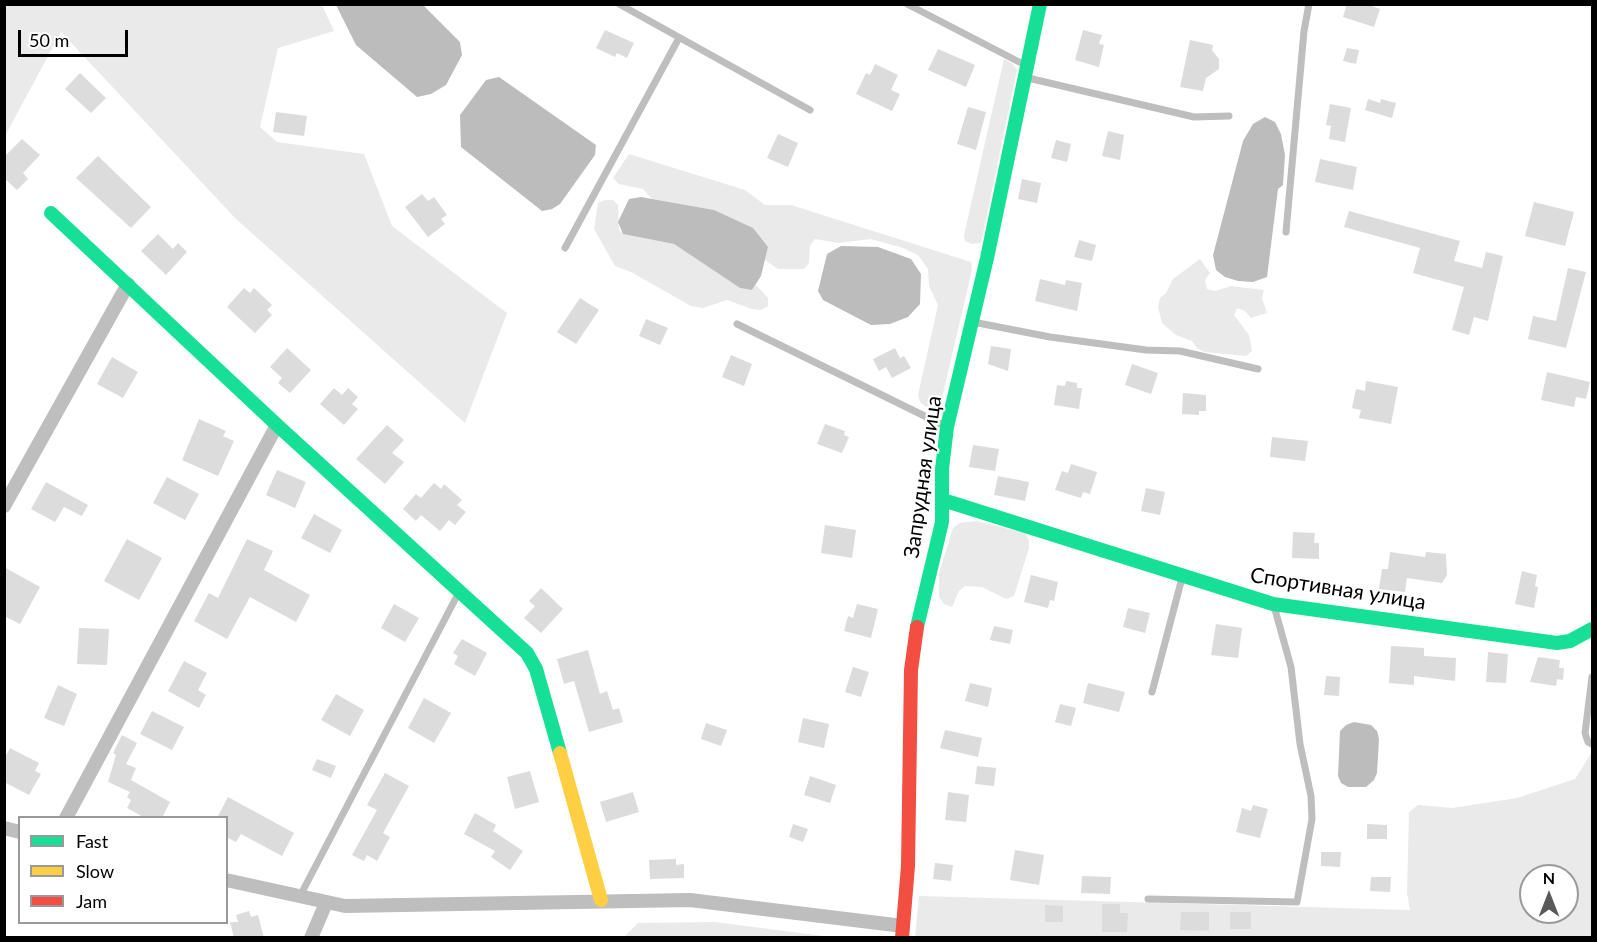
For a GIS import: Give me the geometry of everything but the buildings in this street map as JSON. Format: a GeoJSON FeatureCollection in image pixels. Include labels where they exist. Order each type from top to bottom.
{"type":"FeatureCollection","features":[{"type":"Feature","properties":{"kind":"street","name":"Запрудная улица"},"geometry":{"type":"LineString","coordinates":[[903,932],[908,866],[911,670],[920,609],[942,522],[942,469],[947,427],[973,322],[1040,4]]}},
{"type":"Feature","properties":{"kind":"street"},"geometry":{"type":"LineString","coordinates":[[51,213],[277,425],[527,653],[536,669],[601,900]]}},
{"type":"Feature","properties":{"kind":"street"},"geometry":{"type":"LineString","coordinates":[[4,507],[128,284]]}},
{"type":"Feature","properties":{"kind":"street"},"geometry":{"type":"LineString","coordinates":[[67,816],[277,425]]}},
{"type":"Feature","properties":{"kind":"street","name":"Спортивная улица"},"geometry":{"type":"LineString","coordinates":[[943,500],[1273,604],[1557,643],[1591,634]]}},
{"type":"Feature","properties":{"kind":"street"},"geometry":{"type":"LineString","coordinates":[[228,880],[345,906],[601,900],[724,902],[903,932]]}},
{"type":"Feature","properties":{"kind":"street"},"geometry":{"type":"LineString","coordinates":[[311,938],[326,903]]}},
{"type":"Feature","properties":{"kind":"lane"},"geometry":{"type":"LineString","coordinates":[[619,4],[810,110]]}},
{"type":"Feature","properties":{"kind":"lane"},"geometry":{"type":"LineString","coordinates":[[907,4],[1026,72],[1194,117],[1229,116]]}},
{"type":"Feature","properties":{"kind":"lane"},"geometry":{"type":"LineString","coordinates":[[1286,232],[1304,31],[1309,4]]}},
{"type":"Feature","properties":{"kind":"lane"},"geometry":{"type":"LineString","coordinates":[[565,248],[679,38]]}},
{"type":"Feature","properties":{"kind":"lane"},"geometry":{"type":"LineString","coordinates":[[973,322],[1050,338],[1146,350],[1180,351],[1258,369]]}},
{"type":"Feature","properties":{"kind":"lane"},"geometry":{"type":"LineString","coordinates":[[737,324],[947,427]]}},
{"type":"Feature","properties":{"kind":"lane"},"geometry":{"type":"LineString","coordinates":[[1152,692],[1183,576]]}},
{"type":"Feature","properties":{"kind":"lane"},"geometry":{"type":"LineString","coordinates":[[300,897],[459,592]]}},
{"type":"Feature","properties":{"kind":"lane"},"geometry":{"type":"LineString","coordinates":[[1148,899],[1297,902],[1312,819],[1311,796],[1300,744],[1291,667],[1278,630],[1273,604]]}},
{"type":"Feature","properties":{"kind":"lane"},"geometry":{"type":"LineString","coordinates":[[1593,677],[1585,733],[1588,742],[1593,744]]}},
{"type":"Feature","properties":{"kind":"shaded area"},"geometry":{"type":"Polygon","coordinates":[[[5,4],[322,5],[334,31],[278,48],[260,127],[277,142],[364,154],[392,226],[507,313],[465,423],[236,219],[61,32],[5,136],[5,4]]]}},
{"type":"Feature","properties":{"kind":"shaded area"},"geometry":{"type":"Polygon","coordinates":[[[336,5],[423,5],[460,42],[462,55],[446,85],[431,94],[417,97],[356,45],[336,5]]]}},
{"type":"Feature","properties":{"kind":"shaded area"},"geometry":{"type":"Polygon","coordinates":[[[1004,59],[1012,63],[1017,70],[981,243],[972,244],[965,241],[964,235],[1004,59]]]}},
{"type":"Feature","properties":{"kind":"shaded area"},"geometry":{"type":"Polygon","coordinates":[[[499,77],[596,145],[595,155],[560,204],[552,209],[542,211],[461,147],[460,115],[486,80],[499,77]]]}},
{"type":"Feature","properties":{"kind":"shaded area"},"geometry":{"type":"Polygon","coordinates":[[[1265,117],[1275,122],[1281,134],[1285,155],[1283,185],[1278,189],[1267,277],[1253,282],[1238,281],[1225,277],[1216,270],[1213,255],[1243,141],[1253,124],[1265,117]]]}},
{"type":"Feature","properties":{"kind":"shaded area"},"geometry":{"type":"Polygon","coordinates":[[[629,154],[745,190],[765,205],[791,205],[971,262],[972,270],[941,402],[934,408],[926,407],[920,402],[918,395],[938,305],[929,286],[928,269],[918,255],[871,239],[838,243],[815,239],[810,246],[809,263],[804,269],[778,269],[765,260],[768,247],[714,210],[652,199],[643,189],[619,184],[613,178],[629,154]]]}},
{"type":"Feature","properties":{"kind":"shaded area"},"geometry":{"type":"Polygon","coordinates":[[[641,197],[714,210],[753,228],[768,247],[761,276],[752,290],[740,288],[674,244],[623,234],[618,222],[629,199],[641,197]]]}},
{"type":"Feature","properties":{"kind":"shaded area"},"geometry":{"type":"Polygon","coordinates":[[[613,200],[618,205],[619,230],[623,234],[674,244],[740,288],[752,290],[756,285],[768,298],[768,306],[761,310],[752,309],[727,300],[703,308],[691,306],[631,272],[615,266],[594,229],[598,203],[613,200]]]}},
{"type":"Feature","properties":{"kind":"shaded area"},"geometry":{"type":"Polygon","coordinates":[[[841,246],[878,247],[911,259],[921,274],[920,304],[908,317],[890,324],[871,325],[823,300],[818,291],[827,254],[841,246]]]}},
{"type":"Feature","properties":{"kind":"shaded area"},"geometry":{"type":"Polygon","coordinates":[[[1200,259],[1210,273],[1205,280],[1207,289],[1215,291],[1231,286],[1264,290],[1262,298],[1267,313],[1251,318],[1245,311],[1237,308],[1234,315],[1249,335],[1252,351],[1246,356],[1204,352],[1192,341],[1176,335],[1162,323],[1158,307],[1160,298],[1166,293],[1173,279],[1200,259]]]}},
{"type":"Feature","properties":{"kind":"shaded area"},"geometry":{"type":"Polygon","coordinates":[[[976,521],[1025,533],[1029,540],[1029,548],[1014,596],[1006,599],[982,587],[965,586],[959,591],[952,607],[944,604],[939,597],[939,573],[953,528],[960,523],[976,521]]]}},
{"type":"Feature","properties":{"kind":"shaded area"},"geometry":{"type":"Polygon","coordinates":[[[1354,722],[1371,725],[1377,731],[1379,739],[1377,773],[1374,780],[1366,787],[1348,787],[1341,783],[1338,776],[1340,731],[1346,725],[1354,722]]]}},
{"type":"Feature","properties":{"kind":"shaded area"},"geometry":{"type":"Polygon","coordinates":[[[1592,752],[1592,937],[915,938],[919,896],[1410,910],[1407,893],[1409,812],[1418,805],[1452,808],[1517,798],[1575,779],[1592,752]]]}},
{"type":"Feature","properties":{"kind":"shaded area"},"geometry":{"type":"Polygon","coordinates":[[[715,922],[831,937],[624,937],[638,923],[715,922]]]}},
{"type":"Feature","properties":{"kind":"traffic: fast"},"geometry":{"type":"LineString","coordinates":[[917,627],[942,522],[942,469],[947,427],[987,258],[1040,4]]}},
{"type":"Feature","properties":{"kind":"traffic: fast"},"geometry":{"type":"LineString","coordinates":[[51,213],[277,425],[527,653],[536,669],[560,753]]}},
{"type":"Feature","properties":{"kind":"traffic: fast"},"geometry":{"type":"LineString","coordinates":[[943,500],[1273,604],[1557,643],[1570,641],[1592,629]]}},
{"type":"Feature","properties":{"kind":"traffic: slow"},"geometry":{"type":"LineString","coordinates":[[560,753],[601,900]]}},
{"type":"Feature","properties":{"kind":"traffic: jam"},"geometry":{"type":"LineString","coordinates":[[902,938],[908,866],[911,670],[917,627]]}}]}
